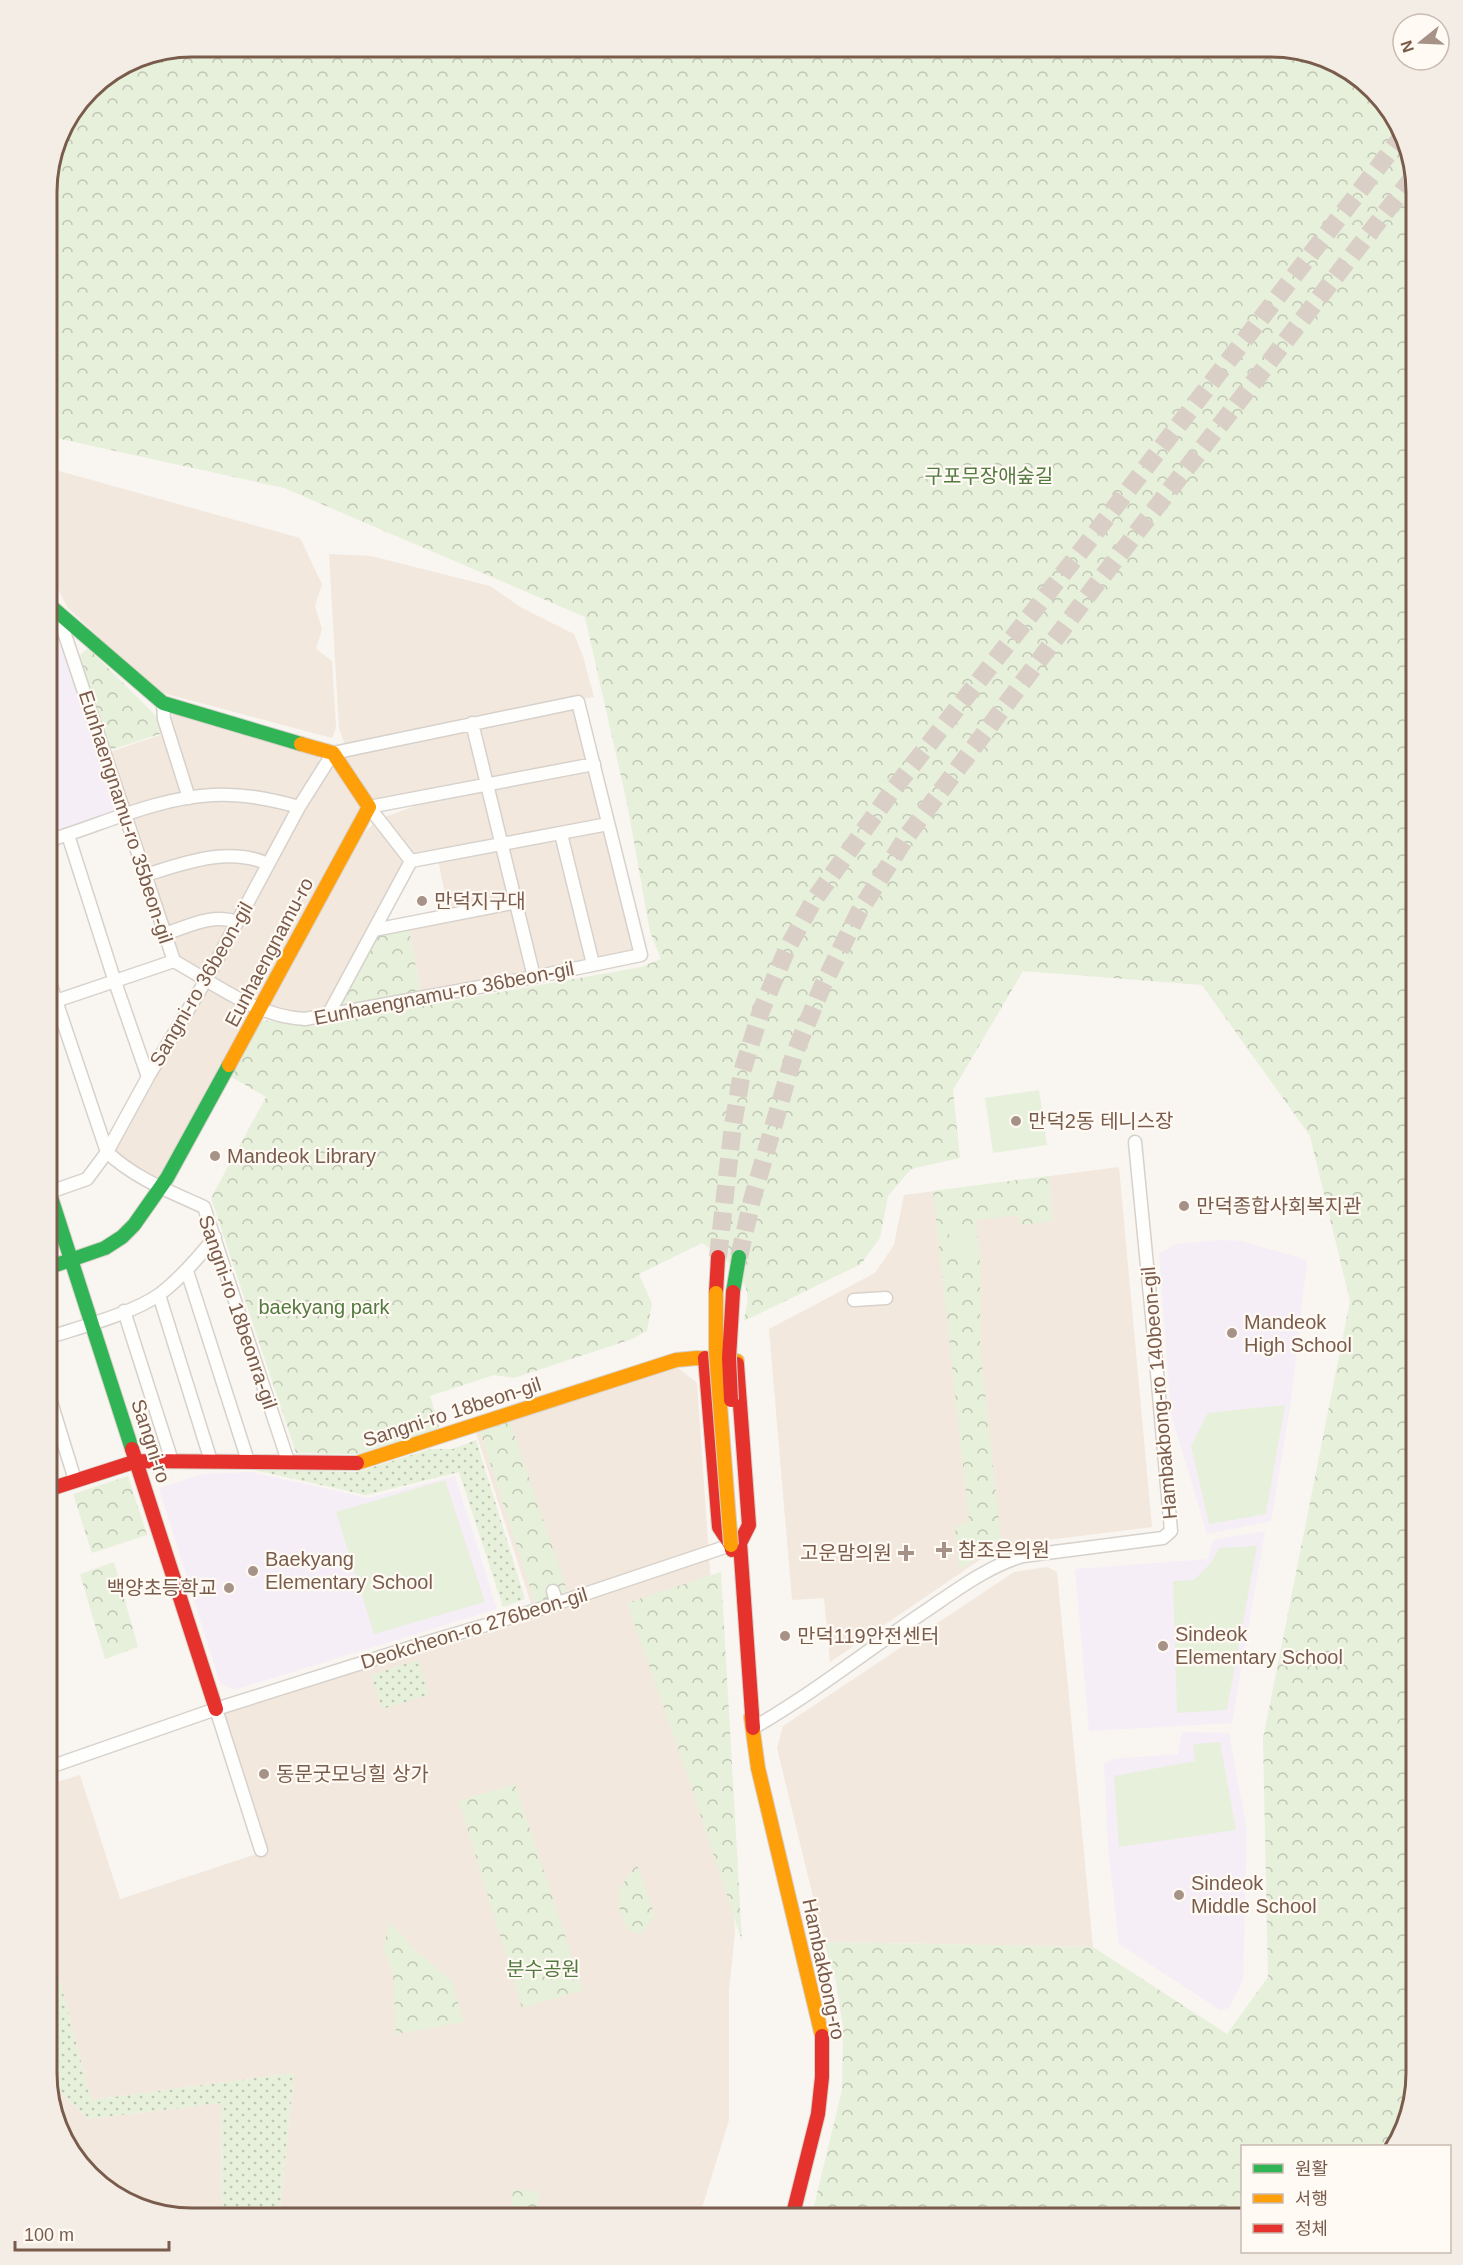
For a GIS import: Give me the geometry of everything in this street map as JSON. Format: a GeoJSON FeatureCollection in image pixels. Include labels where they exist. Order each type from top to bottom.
{"type":"FeatureCollection","features":[{"type":"Feature","properties":{"kind":"street"},"geometry":{"type":"LineString","coordinates":[[58,613],[163,703],[333,753],[369,807],[411,861]]}},
{"type":"Feature","properties":{"kind":"street","name":"Eunhaengnamu-ro 35beon-gil"},"geometry":{"type":"LineString","coordinates":[[58,613],[174,962],[261,1010]]}},
{"type":"Feature","properties":{"kind":"street","name":"Eunhaengnamu-ro 36beon-gil"},"geometry":{"type":"LineString","coordinates":[[261,1010],[290,1018],[305,1019],[641,955],[578,702],[333,753]]}},
{"type":"Feature","properties":{"kind":"street"},"geometry":{"type":"LineString","coordinates":[[163,703],[164,719],[189,798]]}},
{"type":"Feature","properties":{"kind":"street"},"geometry":{"type":"LineString","coordinates":[[472,723],[534,977]]}},
{"type":"Feature","properties":{"kind":"street","name":"Sangni-ro 36beon-gil"},"geometry":{"type":"LineString","coordinates":[[57,1187],[87,1179],[107,1152],[148,1077],[207,980],[299,807],[333,753]]}},
{"type":"Feature","properties":{"kind":"street"},"geometry":{"type":"LineString","coordinates":[[369,807],[594,764]]}},
{"type":"Feature","properties":{"kind":"street"},"geometry":{"type":"LineString","coordinates":[[57,838],[127,815],[189,798],[212,795],[246,795],[299,807]]}},
{"type":"Feature","properties":{"kind":"street","name":"Eunhaengnamu-ro"},"geometry":{"type":"LineString","coordinates":[[57,1265],[110,1245],[123,1237],[140,1218],[261,1010],[369,807]]}},
{"type":"Feature","properties":{"kind":"street"},"geometry":{"type":"LineString","coordinates":[[411,861],[608,824]]}},
{"type":"Feature","properties":{"kind":"street","name":"Eunhaengnamu-ro 36beon-gil"},"geometry":{"type":"LineString","coordinates":[[561,834],[593,964]]}},
{"type":"Feature","properties":{"kind":"street"},"geometry":{"type":"LineString","coordinates":[[68,835],[148,1077]]}},
{"type":"Feature","properties":{"kind":"street"},"geometry":{"type":"LineString","coordinates":[[146,875],[194,860],[224,857],[241,856],[268,864]]}},
{"type":"Feature","properties":{"kind":"street"},"geometry":{"type":"LineString","coordinates":[[328,1014],[411,861]]}},
{"type":"Feature","properties":{"kind":"street"},"geometry":{"type":"LineString","coordinates":[[374,930],[517,902]]}},
{"type":"Feature","properties":{"kind":"street"},"geometry":{"type":"LineString","coordinates":[[165,934],[212,918],[226,918],[237,922]]}},
{"type":"Feature","properties":{"kind":"street"},"geometry":{"type":"LineString","coordinates":[[57,1000],[174,962]]}},
{"type":"Feature","properties":{"kind":"street"},"geometry":{"type":"LineString","coordinates":[[57,1018],[107,1152]]}},
{"type":"Feature","properties":{"kind":"street","name":"Hambakbong-ro 140beon-gil"},"geometry":{"type":"LineString","coordinates":[[753,1728],[783,1711],[944,1599],[1008,1560],[1023,1556],[1163,1538],[1171,1531],[1135,1142]]}},
{"type":"Feature","properties":{"kind":"street","name":"Sangni-ro 18beonra-gil"},"geometry":{"type":"LineString","coordinates":[[107,1152],[120,1164],[160,1187],[204,1207],[288,1461]]}},
{"type":"Feature","properties":{"kind":"street","name":"Sangni-ro"},"geometry":{"type":"LineString","coordinates":[[57,1219],[216,1709]]}},
{"type":"Feature","properties":{"kind":"street"},"geometry":{"type":"LineString","coordinates":[[57,1335],[124,1311],[159,1295],[187,1271],[215,1237]]}},
{"type":"Feature","properties":{"kind":"street"},"geometry":{"type":"LineString","coordinates":[[718,1257],[716,1363],[736,1544]]}},
{"type":"Feature","properties":{"kind":"street"},"geometry":{"type":"LineString","coordinates":[[736,1544],[730,1325],[739,1257]]}},
{"type":"Feature","properties":{"kind":"street"},"geometry":{"type":"LineString","coordinates":[[187,1271],[248,1461]]}},
{"type":"Feature","properties":{"kind":"street"},"geometry":{"type":"LineString","coordinates":[[159,1295],[211,1461]]}},
{"type":"Feature","properties":{"kind":"street"},"geometry":{"type":"LineString","coordinates":[[854,1300],[886,1298]]}},
{"type":"Feature","properties":{"kind":"street"},"geometry":{"type":"LineString","coordinates":[[124,1311],[172,1461]]}},
{"type":"Feature","properties":{"kind":"street"},"geometry":{"type":"LineString","coordinates":[[705,1358],[719,1527],[736,1544]]}},
{"type":"Feature","properties":{"kind":"street","name":"Sangni-ro 18beon-gil"},"geometry":{"type":"LineString","coordinates":[[57,1486],[137,1461],[358,1463],[633,1373],[676,1360],[705,1358],[737,1361],[749,1525],[736,1544]]}},
{"type":"Feature","properties":{"kind":"street"},"geometry":{"type":"LineString","coordinates":[[57,1440],[75,1480]]}},
{"type":"Feature","properties":{"kind":"street","name":"Hambakbong-ro"},"geometry":{"type":"LineString","coordinates":[[736,1544],[758,1768],[822,2031],[822,2077],[818,2114],[794,2208]]}},
{"type":"Feature","properties":{"kind":"street","name":"Deokcheon-ro 276beon-gil"},"geometry":{"type":"LineString","coordinates":[[57,1764],[216,1709],[558,1604],[736,1544]]}},
{"type":"Feature","properties":{"kind":"street"},"geometry":{"type":"LineString","coordinates":[[554,1591],[558,1604]]}},
{"type":"Feature","properties":{"kind":"street"},"geometry":{"type":"LineString","coordinates":[[216,1709],[261,1850]]}},
{"type":"Feature","properties":{"kind":"shaded area"},"geometry":{"type":"Polygon","coordinates":[[[57,469],[300,538],[322,584],[315,606],[322,629],[316,649],[332,661],[336,728],[332,738],[155,691],[67,607],[57,586],[57,469]]]}},
{"type":"Feature","properties":{"kind":"shaded area"},"geometry":{"type":"Polygon","coordinates":[[[329,554],[371,556],[490,586],[522,608],[574,634],[583,656],[594,697],[345,745],[339,728],[329,554]]]}},
{"type":"Feature","properties":{"kind":"shaded area"},"geometry":{"type":"Polygon","coordinates":[[[57,627],[120,809],[112,816],[57,832],[57,627]]]}},
{"type":"Feature","properties":{"kind":"shaded area"},"geometry":{"type":"Polygon","coordinates":[[[572,708],[578,712],[589,758],[490,778],[479,731],[482,726],[572,708]]]}},
{"type":"Feature","properties":{"kind":"shaded area"},"geometry":{"type":"Polygon","coordinates":[[[174,714],[316,752],[321,763],[298,802],[195,794],[190,787],[168,720],[174,714]]]}},
{"type":"Feature","properties":{"kind":"shaded area"},"geometry":{"type":"Polygon","coordinates":[[[469,729],[483,780],[374,801],[341,755],[469,729]]]}},
{"type":"Feature","properties":{"kind":"shaded area"},"geometry":{"type":"Polygon","coordinates":[[[163,734],[182,790],[180,797],[138,810],[129,807],[110,752],[163,734]]]}},
{"type":"Feature","properties":{"kind":"shaded area"},"geometry":{"type":"Polygon","coordinates":[[[327,769],[338,769],[364,809],[256,1004],[216,982],[214,973],[327,769]]]}},
{"type":"Feature","properties":{"kind":"shaded area"},"geometry":{"type":"Polygon","coordinates":[[[586,770],[593,774],[603,815],[601,820],[506,840],[494,794],[497,787],[586,770]]]}},
{"type":"Feature","properties":{"kind":"shaded area"},"geometry":{"type":"Polygon","coordinates":[[[482,790],[487,793],[497,835],[491,844],[410,856],[385,817],[417,805],[482,790]]]}},
{"type":"Feature","properties":{"kind":"shaded area"},"geometry":{"type":"Polygon","coordinates":[[[240,798],[292,812],[269,857],[253,855],[152,870],[134,818],[183,803],[240,798]]]}},
{"type":"Feature","properties":{"kind":"shaded area"},"geometry":{"type":"Polygon","coordinates":[[[376,821],[408,861],[327,1011],[310,1017],[268,1006],[362,835],[376,821]]]}},
{"type":"Feature","properties":{"kind":"shaded area"},"geometry":{"type":"Polygon","coordinates":[[[602,830],[610,835],[637,952],[595,961],[565,844],[572,836],[602,830]]]}},
{"type":"Feature","properties":{"kind":"shaded area"},"geometry":{"type":"Polygon","coordinates":[[[549,838],[558,845],[589,955],[583,965],[539,972],[509,854],[515,845],[549,838]]]}},
{"type":"Feature","properties":{"kind":"shaded area"},"geometry":{"type":"Polygon","coordinates":[[[493,848],[501,853],[510,893],[504,903],[449,913],[438,860],[493,848]]]}},
{"type":"Feature","properties":{"kind":"shaded area"},"geometry":{"type":"Polygon","coordinates":[[[238,860],[260,865],[261,871],[236,914],[212,915],[169,926],[154,883],[157,875],[194,863],[238,860]]]}},
{"type":"Feature","properties":{"kind":"shaded area"},"geometry":{"type":"Polygon","coordinates":[[[508,908],[515,914],[529,972],[421,994],[409,929],[508,908]]]}},
{"type":"Feature","properties":{"kind":"shaded area"},"geometry":{"type":"Polygon","coordinates":[[[225,922],[229,930],[205,973],[178,958],[172,940],[177,933],[225,922]]]}},
{"type":"Feature","properties":{"kind":"shaded area"},"geometry":{"type":"Polygon","coordinates":[[[212,988],[253,1011],[157,1183],[121,1162],[116,1150],[203,993],[212,988]]]}},
{"type":"Feature","properties":{"kind":"shaded area"},"geometry":{"type":"Polygon","coordinates":[[[1119,1167],[1152,1527],[1000,1546],[830,1662],[824,1598],[792,1600],[769,1329],[875,1273],[894,1245],[904,1195],[1119,1167]]]}},
{"type":"Feature","properties":{"kind":"shaded area","name":"Mandeok High School"},"geometry":{"type":"Polygon","coordinates":[[[1218,1240],[1241,1241],[1307,1260],[1291,1401],[1271,1521],[1207,1534],[1171,1414],[1159,1254],[1175,1244],[1218,1240]]]}},
{"type":"Feature","properties":{"kind":"shaded area"},"geometry":{"type":"Polygon","coordinates":[[[676,1366],[697,1383],[735,1932],[729,1990],[729,2120],[702,2208],[280,2208],[294,2073],[91,2100],[57,1969],[57,1782],[80,1775],[120,1899],[266,1851],[223,1712],[536,1619],[475,1430],[676,1366]]]}},
{"type":"Feature","properties":{"kind":"shaded area"},"geometry":{"type":"Polygon","coordinates":[[[251,1472],[368,1498],[455,1476],[497,1609],[234,1690],[220,1683],[159,1488],[203,1474],[251,1472]]]}},
{"type":"Feature","properties":{"kind":"shaded area","name":"Sindeok Elementary School"},"geometry":{"type":"Polygon","coordinates":[[[1265,1531],[1232,1723],[1089,1731],[1075,1569],[1208,1559],[1213,1540],[1265,1531]]]}},
{"type":"Feature","properties":{"kind":"shaded area"},"geometry":{"type":"Polygon","coordinates":[[[1047,1567],[1057,1572],[1093,1947],[824,1942],[777,1748],[783,1726],[1014,1572],[1047,1567]]]}},
{"type":"Feature","properties":{"kind":"shaded area","name":"Sindeok Middle School"},"geometry":{"type":"Polygon","coordinates":[[[1182,1732],[1229,1733],[1247,1831],[1243,1980],[1229,2008],[1220,2010],[1119,1944],[1108,1846],[1104,1764],[1111,1759],[1178,1754],[1182,1732]]]}},
{"type":"Feature","properties":{"kind":"shaded area"},"geometry":{"type":"Polygon","coordinates":[[[58,2090],[88,2119],[221,2103],[222,2208],[183,2208],[140,2198],[124,2190],[97,2168],[75,2141],[67,2125],[58,2090]]]}},
{"type":"Feature","properties":{"kind":"green space","name":"구포무장애숲길"},"geometry":{"type":"Polygon","coordinates":[[[183,57],[1280,57],[1323,67],[1339,75],[1366,97],[1388,124],[1401,157],[1406,192],[1406,2073],[1401,2108],[1396,2125],[1385,2145],[1241,2145],[1241,2208],[813,2208],[842,2090],[843,2027],[836,1982],[824,1942],[1093,1947],[1227,2034],[1268,1977],[1263,1739],[1350,1301],[1310,1136],[1202,985],[1023,971],[953,1090],[960,1158],[911,1169],[888,1196],[880,1238],[861,1264],[744,1321],[747,1295],[740,1276],[729,1263],[702,1243],[639,1274],[652,1304],[647,1331],[632,1339],[514,1378],[494,1375],[430,1396],[440,1430],[358,1454],[296,1453],[211,1198],[266,1097],[230,1076],[262,1020],[311,1026],[641,967],[661,959],[650,932],[627,803],[585,617],[284,488],[57,438],[57,183],[62,157],[75,124],[90,103],[110,85],[140,67],[183,57]]]}},
{"type":"Feature","properties":{"kind":"green space"},"geometry":{"type":"Polygon","coordinates":[[[88,648],[157,717],[163,733],[110,750],[78,657],[88,648]]]}},
{"type":"Feature","properties":{"kind":"green space"},"geometry":{"type":"Polygon","coordinates":[[[409,929],[421,994],[340,1008],[339,1001],[374,937],[409,929]]]}},
{"type":"Feature","properties":{"kind":"green space","name":"만덕2동 테니스장"},"geometry":{"type":"Polygon","coordinates":[[[1039,1090],[1047,1145],[993,1153],[985,1098],[1039,1090]]]}},
{"type":"Feature","properties":{"kind":"green space"},"geometry":{"type":"Polygon","coordinates":[[[1049,1176],[1053,1221],[1020,1225],[1018,1215],[976,1220],[980,1257],[980,1346],[1001,1540],[959,1570],[955,1528],[969,1521],[933,1191],[1049,1176]]]}},
{"type":"Feature","properties":{"kind":"green space"},"geometry":{"type":"Polygon","coordinates":[[[974,1229],[976,1253],[951,1256],[949,1232],[974,1229]]]}},
{"type":"Feature","properties":{"kind":"green space"},"geometry":{"type":"Polygon","coordinates":[[[1285,1405],[1266,1514],[1209,1524],[1191,1446],[1208,1413],[1285,1405]]]}},
{"type":"Feature","properties":{"kind":"green space"},"geometry":{"type":"Polygon","coordinates":[[[508,1415],[568,1593],[535,1603],[478,1425],[508,1415]]]}},
{"type":"Feature","properties":{"kind":"green space"},"geometry":{"type":"Polygon","coordinates":[[[476,1440],[525,1599],[503,1607],[459,1472],[366,1495],[249,1469],[357,1472],[431,1449],[453,1449],[476,1440]]]}},
{"type":"Feature","properties":{"kind":"green space"},"geometry":{"type":"Polygon","coordinates":[[[128,1476],[147,1535],[92,1553],[73,1494],[128,1476]]]}},
{"type":"Feature","properties":{"kind":"green space"},"geometry":{"type":"Polygon","coordinates":[[[445,1480],[485,1602],[374,1634],[336,1512],[445,1480]]]}},
{"type":"Feature","properties":{"kind":"green space"},"geometry":{"type":"Polygon","coordinates":[[[1257,1546],[1227,1710],[1177,1713],[1173,1581],[1194,1580],[1210,1564],[1219,1548],[1257,1546]]]}},
{"type":"Feature","properties":{"kind":"green space"},"geometry":{"type":"Polygon","coordinates":[[[114,1562],[138,1647],[105,1659],[80,1574],[114,1562]]]}},
{"type":"Feature","properties":{"kind":"green space"},"geometry":{"type":"Polygon","coordinates":[[[721,1572],[742,1941],[627,1603],[721,1572]]]}},
{"type":"Feature","properties":{"kind":"green space"},"geometry":{"type":"Polygon","coordinates":[[[418,1660],[429,1695],[382,1709],[371,1675],[418,1660]]]}},
{"type":"Feature","properties":{"kind":"green space"},"geometry":{"type":"Polygon","coordinates":[[[1220,1742],[1236,1830],[1119,1847],[1114,1776],[1195,1761],[1193,1744],[1220,1742]]]}},
{"type":"Feature","properties":{"kind":"green space","name":"분수공원"},"geometry":{"type":"Polygon","coordinates":[[[515,1784],[583,1990],[522,2008],[459,1801],[515,1784]]]}},
{"type":"Feature","properties":{"kind":"green space"},"geometry":{"type":"Polygon","coordinates":[[[637,1865],[655,1916],[641,1934],[630,1931],[619,1905],[621,1889],[637,1865]]]}},
{"type":"Feature","properties":{"kind":"green space"},"geometry":{"type":"Polygon","coordinates":[[[389,1922],[408,1941],[409,1945],[451,1980],[464,2022],[396,2034],[393,1973],[384,1949],[389,1922]]]}},
{"type":"Feature","properties":{"kind":"green space"},"geometry":{"type":"Polygon","coordinates":[[[57,1969],[91,2100],[294,2073],[280,2208],[222,2208],[221,2103],[88,2119],[58,2090],[57,1969]]]}},
{"type":"Feature","properties":{"kind":"green space"},"geometry":{"type":"Polygon","coordinates":[[[513,2189],[539,2192],[538,2208],[512,2208],[513,2189]]]}},
{"type":"Feature","properties":{"kind":"tunnel"},"geometry":{"type":"LineString","coordinates":[[718,1257],[733,1125],[742,1072],[761,1011],[787,949],[814,900],[892,791],[1397,143]]}},
{"type":"Feature","properties":{"kind":"tunnel"},"geometry":{"type":"LineString","coordinates":[[739,1257],[752,1200],[794,1055],[822,987],[859,912],[907,836],[1092,590],[1406,186]]}},
{"type":"Feature","properties":{"kind":"traffic: fast"},"geometry":{"type":"LineString","coordinates":[[57,612],[163,703],[301,744]]}},
{"type":"Feature","properties":{"kind":"traffic: fast"},"geometry":{"type":"LineString","coordinates":[[57,1265],[105,1248],[122,1237],[134,1225],[167,1178],[229,1065]]}},
{"type":"Feature","properties":{"kind":"traffic: fast"},"geometry":{"type":"LineString","coordinates":[[57,1216],[132,1449]]}},
{"type":"Feature","properties":{"kind":"traffic: fast"},"geometry":{"type":"LineString","coordinates":[[733,1292],[739,1257]]}},
{"type":"Feature","properties":{"kind":"traffic: slow"},"geometry":{"type":"LineString","coordinates":[[229,1065],[369,807],[333,753],[301,744]]}},
{"type":"Feature","properties":{"kind":"traffic: slow"},"geometry":{"type":"LineString","coordinates":[[716,1293],[716,1353],[731,1545]]}},
{"type":"Feature","properties":{"kind":"traffic: slow"},"geometry":{"type":"LineString","coordinates":[[357,1463],[676,1360],[697,1358],[737,1361],[737,1364]]}},
{"type":"Feature","properties":{"kind":"traffic: slow"},"geometry":{"type":"LineString","coordinates":[[751,1717],[758,1768],[822,2036]]}},
{"type":"Feature","properties":{"kind":"traffic: jam"},"geometry":{"type":"LineString","coordinates":[[716,1293],[718,1257]]}},
{"type":"Feature","properties":{"kind":"traffic: jam"},"geometry":{"type":"LineString","coordinates":[[731,1400],[729,1358],[733,1292]]}},
{"type":"Feature","properties":{"kind":"traffic: jam"},"geometry":{"type":"LineString","coordinates":[[705,1358],[719,1527],[732,1550]]}},
{"type":"Feature","properties":{"kind":"traffic: jam"},"geometry":{"type":"LineString","coordinates":[[737,1364],[749,1525],[740,1543],[753,1728]]}},
{"type":"Feature","properties":{"kind":"traffic: jam"},"geometry":{"type":"LineString","coordinates":[[132,1449],[216,1709]]}},
{"type":"Feature","properties":{"kind":"traffic: jam"},"geometry":{"type":"LineString","coordinates":[[57,1487],[137,1461],[357,1463]]}},
{"type":"Feature","properties":{"kind":"traffic: jam"},"geometry":{"type":"LineString","coordinates":[[794,2208],[818,2114],[822,2077],[822,2036]]}},
{"type":"Feature","properties":{"kind":"place","name":"만덕지구대"},"geometry":{"type":"Point","coordinates":[422,901]}},
{"type":"Feature","properties":{"kind":"place","name":"만덕2동 테니스장"},"geometry":{"type":"Point","coordinates":[1016,1121]}},
{"type":"Feature","properties":{"kind":"place","name":"Mandeok Library"},"geometry":{"type":"Point","coordinates":[215,1156]}},
{"type":"Feature","properties":{"kind":"place","name":"만덕종합사회복지관"},"geometry":{"type":"Point","coordinates":[1184,1206]}},
{"type":"Feature","properties":{"kind":"place","name":"Mandeok High School"},"geometry":{"type":"Point","coordinates":[1232,1333]}},
{"type":"Feature","properties":{"kind":"place","name":"참조은의원"},"geometry":{"type":"Point","coordinates":[944,1550]}},
{"type":"Feature","properties":{"kind":"place","name":"고운맘의원"},"geometry":{"type":"Point","coordinates":[906,1553]}},
{"type":"Feature","properties":{"kind":"place","name":"Baekyang Elementary School"},"geometry":{"type":"Point","coordinates":[253,1571]}},
{"type":"Feature","properties":{"kind":"place","name":"백양초등학교"},"geometry":{"type":"Point","coordinates":[229,1588]}},
{"type":"Feature","properties":{"kind":"place","name":"만덕119안전센터"},"geometry":{"type":"Point","coordinates":[785,1636]}},
{"type":"Feature","properties":{"kind":"place","name":"Sindeok Elementary School"},"geometry":{"type":"Point","coordinates":[1163,1646]}},
{"type":"Feature","properties":{"kind":"place","name":"동문굿모닝힐 상가"},"geometry":{"type":"Point","coordinates":[264,1774]}},
{"type":"Feature","properties":{"kind":"place","name":"Sindeok Middle School"},"geometry":{"type":"Point","coordinates":[1179,1895]}},
{"type":"Feature","properties":{"kind":"park label","name":"baekyang park"},"geometry":{"type":"Point","coordinates":[324,1307]}}]}
